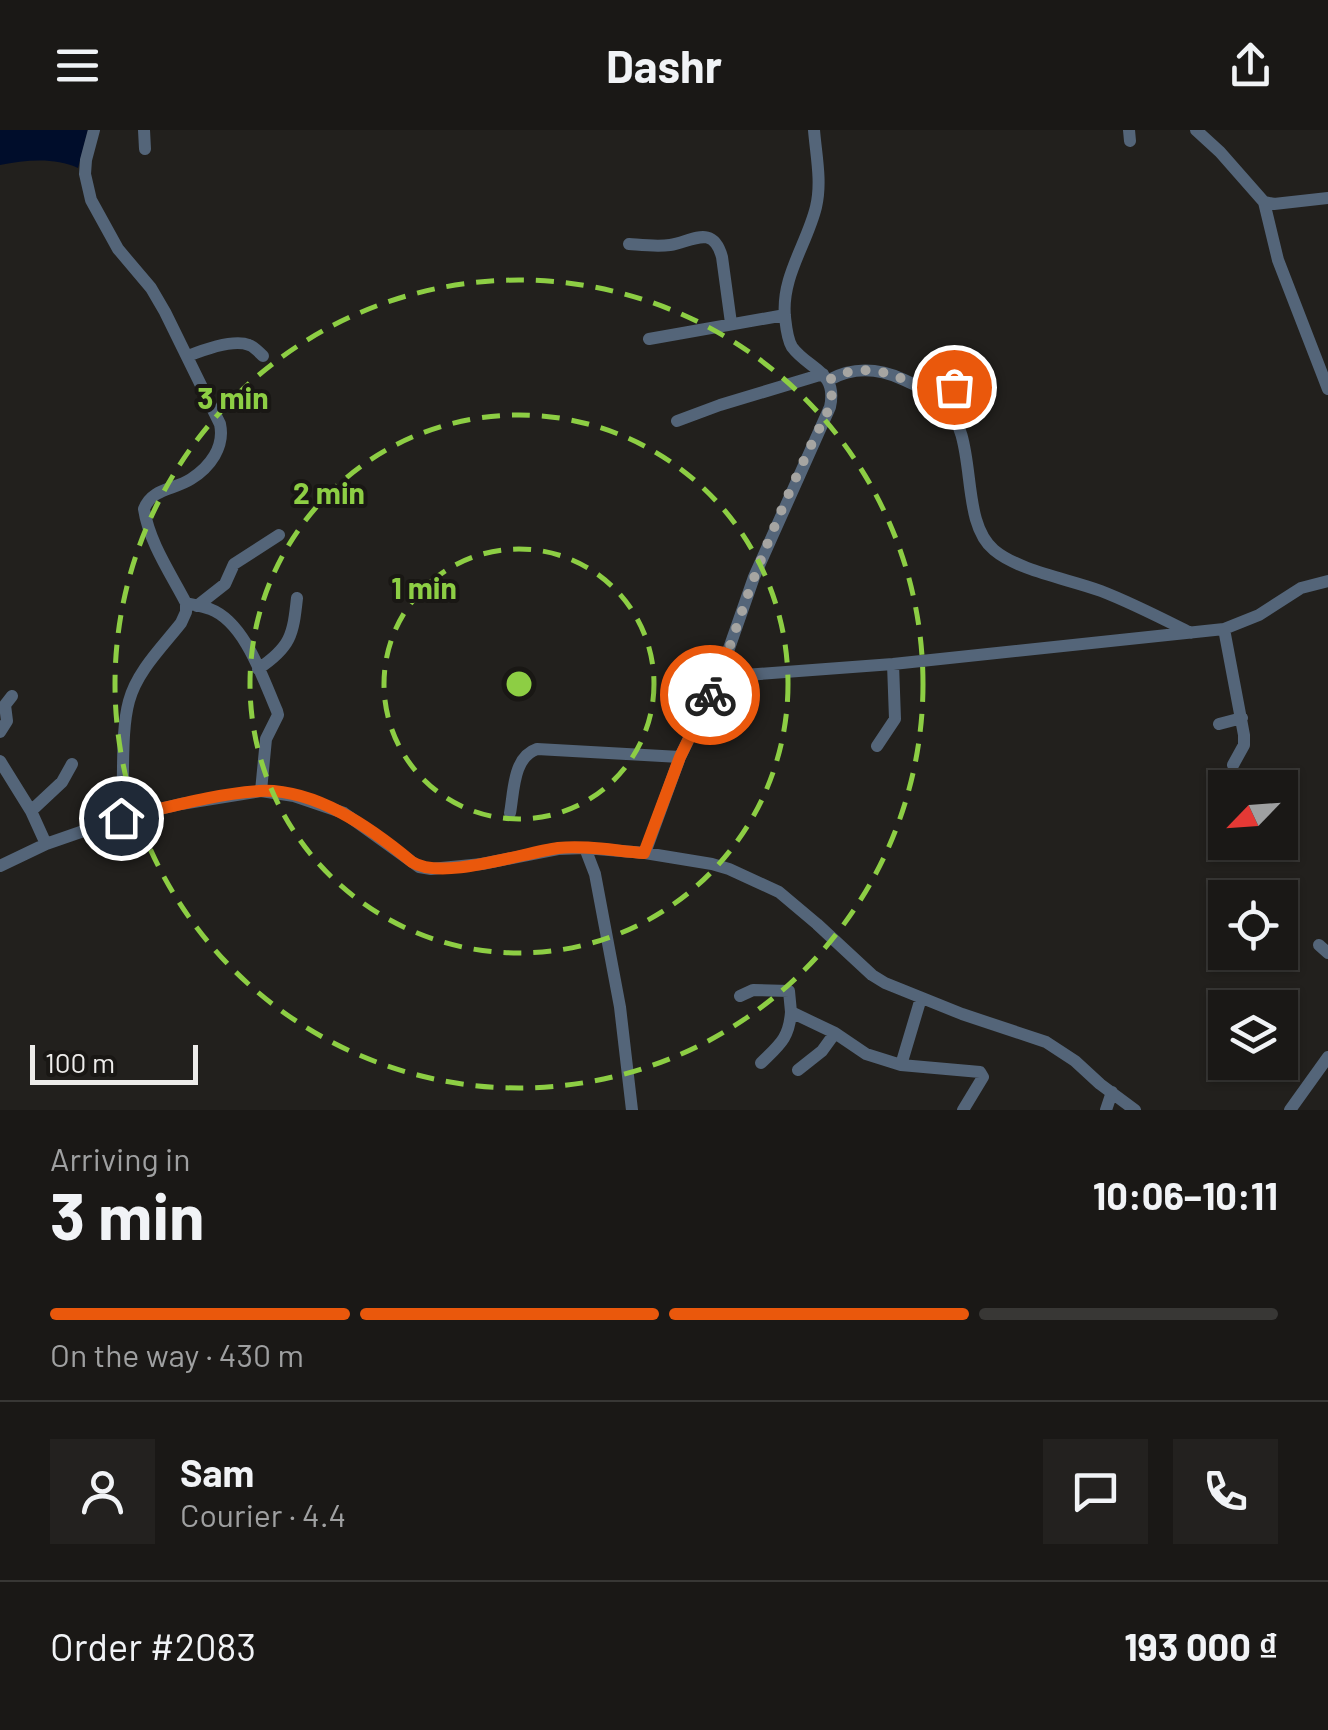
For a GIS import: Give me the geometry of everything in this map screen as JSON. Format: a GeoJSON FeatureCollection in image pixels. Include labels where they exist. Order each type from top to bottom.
{"type":"FeatureCollection","features":[{"type":"Feature","properties":{"kind":"street"},"geometry":{"type":"LineString","coordinates":[[94,130],[85,174],[91,200],[118,249],[151,288],[220,424],[221,445],[216,454],[193,478],[152,496],[144,509],[145,518],[161,555],[191,604],[212,609],[238,631],[278,715],[266,739],[261,791]]}},
{"type":"Feature","properties":{"kind":"street"},"geometry":{"type":"LineString","coordinates":[[144,130],[145,149]]}},
{"type":"Feature","properties":{"kind":"street"},"geometry":{"type":"LineString","coordinates":[[644,853],[680,757],[719,677],[754,577],[830,407],[832,398],[826,377],[791,345],[784,315],[790,276],[819,192],[814,130]]}},
{"type":"Feature","properties":{"kind":"street"},"geometry":{"type":"LineString","coordinates":[[1196,130],[1264,202],[1278,260],[1328,389]]}},
{"type":"Feature","properties":{"kind":"street"},"geometry":{"type":"LineString","coordinates":[[1264,202],[1328,198]]}},
{"type":"Feature","properties":{"kind":"street"},"geometry":{"type":"LineString","coordinates":[[630,244],[667,246],[700,236],[714,241],[722,257],[731,323]]}},
{"type":"Feature","properties":{"kind":"street"},"geometry":{"type":"LineString","coordinates":[[649,340],[784,315]]}},
{"type":"Feature","properties":{"kind":"street"},"geometry":{"type":"LineString","coordinates":[[188,356],[208,348],[242,343],[252,345],[263,356]]}},
{"type":"Feature","properties":{"kind":"street"},"geometry":{"type":"LineString","coordinates":[[677,421],[720,404],[842,372],[886,372],[942,401],[955,417],[980,528],[996,552],[1116,598],[1193,634]]}},
{"type":"Feature","properties":{"kind":"street"},"geometry":{"type":"LineString","coordinates":[[942,401],[954,387],[958,372]]}},
{"type":"Feature","properties":{"kind":"street"},"geometry":{"type":"LineString","coordinates":[[121,818],[129,699],[143,673],[191,604],[225,584],[234,564],[279,535]]}},
{"type":"Feature","properties":{"kind":"street"},"geometry":{"type":"LineString","coordinates":[[719,677],[893,664],[1224,630],[1301,588],[1328,581]]}},
{"type":"Feature","properties":{"kind":"street"},"geometry":{"type":"LineString","coordinates":[[258,669],[284,650],[292,637],[297,598]]}},
{"type":"Feature","properties":{"kind":"street"},"geometry":{"type":"LineString","coordinates":[[1224,630],[1244,745],[1233,765]]}},
{"type":"Feature","properties":{"kind":"street"},"geometry":{"type":"LineString","coordinates":[[877,746],[895,718],[893,664]]}},
{"type":"Feature","properties":{"kind":"street"},"geometry":{"type":"LineString","coordinates":[[0,732],[7,721],[6,706],[12,696]]}},
{"type":"Feature","properties":{"kind":"street"},"geometry":{"type":"LineString","coordinates":[[1219,724],[1242,718]]}},
{"type":"Feature","properties":{"kind":"street"},"geometry":{"type":"LineString","coordinates":[[510,813],[521,760],[537,748],[680,757]]}},
{"type":"Feature","properties":{"kind":"street"},"geometry":{"type":"LineString","coordinates":[[0,760],[46,844]]}},
{"type":"Feature","properties":{"kind":"street"},"geometry":{"type":"LineString","coordinates":[[31,811],[62,782],[72,764]]}},
{"type":"Feature","properties":{"kind":"street"},"geometry":{"type":"LineString","coordinates":[[0,866],[46,844],[121,818],[261,791],[294,796],[344,813],[412,862],[431,869],[482,864],[558,848],[644,853],[712,864],[779,892],[885,983],[1046,1042],[1135,1110]]}},
{"type":"Feature","properties":{"kind":"street"},"geometry":{"type":"LineString","coordinates":[[585,848],[595,874],[620,1007],[632,1110]]}},
{"type":"Feature","properties":{"kind":"street"},"geometry":{"type":"LineString","coordinates":[[740,996],[754,990],[784,990],[790,995],[790,1029],[761,1063]]}},
{"type":"Feature","properties":{"kind":"street"},"geometry":{"type":"LineString","coordinates":[[901,1066],[921,998]]}},
{"type":"Feature","properties":{"kind":"street"},"geometry":{"type":"LineString","coordinates":[[791,1012],[835,1033],[866,1054],[901,1066],[980,1072],[984,1077],[964,1110]]}},
{"type":"Feature","properties":{"kind":"street"},"geometry":{"type":"LineString","coordinates":[[798,1070],[835,1033]]}},
{"type":"Feature","properties":{"kind":"street"},"geometry":{"type":"LineString","coordinates":[[1290,1110],[1328,1056]]}},
{"type":"Feature","properties":{"kind":"street"},"geometry":{"type":"LineString","coordinates":[[1106,1110],[1112,1092]]}},
{"type":"Feature","properties":{"kind":"water"},"geometry":{"type":"Polygon","coordinates":[[[0,130],[88,130],[78,168],[40,161],[0,165],[0,130]]]}},
{"type":"Feature","properties":{"kind":"way so far"},"geometry":{"type":"LineString","coordinates":[[710,695],[754,577],[830,407],[829,380],[842,372],[886,372],[942,401],[954,387]]}},
{"type":"Feature","properties":{"kind":"route"},"geometry":{"type":"LineString","coordinates":[[121,818],[181,804],[261,791],[278,792],[344,813],[412,862],[431,869],[482,864],[558,848],[644,853],[680,757],[710,695]]}}]}
